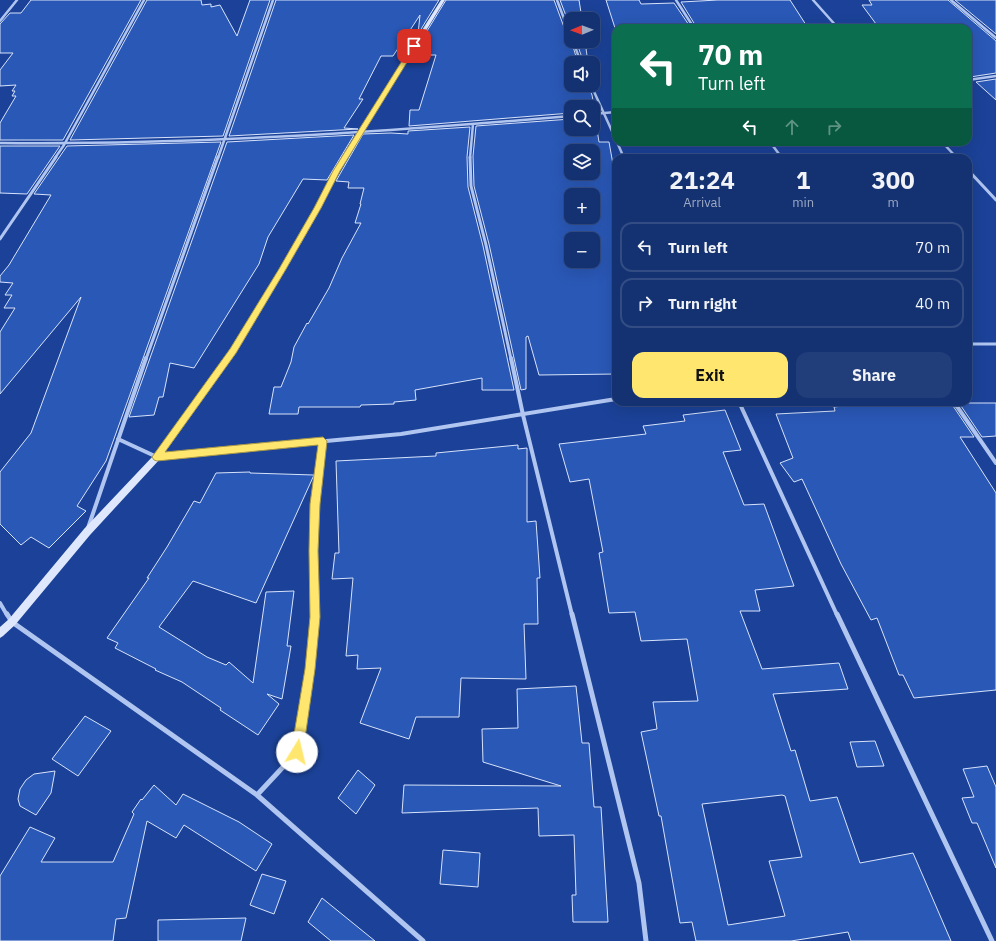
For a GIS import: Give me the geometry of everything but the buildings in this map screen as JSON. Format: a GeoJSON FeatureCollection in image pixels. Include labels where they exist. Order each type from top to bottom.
{"type":"FeatureCollection","features":[{"type":"Feature","properties":{"kind":"street"},"geometry":{"type":"LineString","coordinates":[[0,21],[17,0]]}},
{"type":"Feature","properties":{"kind":"street"},"geometry":{"type":"LineString","coordinates":[[0,238],[64,145],[144,0]]}},
{"type":"Feature","properties":{"kind":"street"},"geometry":{"type":"LineString","coordinates":[[87,532],[118,439],[246,81],[273,0]]}},
{"type":"Feature","properties":{"kind":"street"},"geometry":{"type":"LineString","coordinates":[[0,633],[12,622],[87,532],[157,457],[233,351],[318,208],[336,171],[443,0]]}},
{"type":"Feature","properties":{"kind":"street"},"geometry":{"type":"LineString","coordinates":[[557,0],[564,18]]}},
{"type":"Feature","properties":{"kind":"street"},"geometry":{"type":"LineString","coordinates":[[676,0],[691,24]]}},
{"type":"Feature","properties":{"kind":"street"},"geometry":{"type":"LineString","coordinates":[[813,0],[834,24]]}},
{"type":"Feature","properties":{"kind":"street"},"geometry":{"type":"LineString","coordinates":[[952,0],[996,38]]}},
{"type":"Feature","properties":{"kind":"street"},"geometry":{"type":"LineString","coordinates":[[972,79],[996,76]]}},
{"type":"Feature","properties":{"kind":"street"},"geometry":{"type":"LineString","coordinates":[[594,92],[612,132]]}},
{"type":"Feature","properties":{"kind":"street"},"geometry":{"type":"LineString","coordinates":[[600,113],[612,112]]}},
{"type":"Feature","properties":{"kind":"street"},"geometry":{"type":"LineString","coordinates":[[0,144],[64,145],[223,142],[359,134],[564,117]]}},
{"type":"Feature","properties":{"kind":"street"},"geometry":{"type":"LineString","coordinates":[[474,124],[470,160],[471,186],[486,245],[523,415],[639,884],[646,941]]}},
{"type":"Feature","properties":{"kind":"street"},"geometry":{"type":"LineString","coordinates":[[946,146],[953,154]]}},
{"type":"Feature","properties":{"kind":"street"},"geometry":{"type":"LineString","coordinates":[[972,174],[996,200]]}},
{"type":"Feature","properties":{"kind":"street"},"geometry":{"type":"LineString","coordinates":[[972,344],[996,344]]}},
{"type":"Feature","properties":{"kind":"street"},"geometry":{"type":"LineString","coordinates":[[118,439],[157,457],[401,434],[612,400]]}},
{"type":"Feature","properties":{"kind":"street"},"geometry":{"type":"LineString","coordinates":[[741,406],[837,616],[992,941]]}},
{"type":"Feature","properties":{"kind":"street"},"geometry":{"type":"LineString","coordinates":[[957,406],[996,463]]}},
{"type":"Feature","properties":{"kind":"street"},"geometry":{"type":"LineString","coordinates":[[257,795],[297,752],[310,669],[315,617],[315,504],[323,441]]}},
{"type":"Feature","properties":{"kind":"street"},"geometry":{"type":"LineString","coordinates":[[0,603],[12,622],[257,795],[423,941]]}},
{"type":"Feature","properties":{"kind":"route"},"geometry":{"type":"LineString","coordinates":[[297,752],[310,669],[315,617],[315,504],[323,441],[157,457],[233,351],[318,208],[336,171],[414,46]]}}]}
